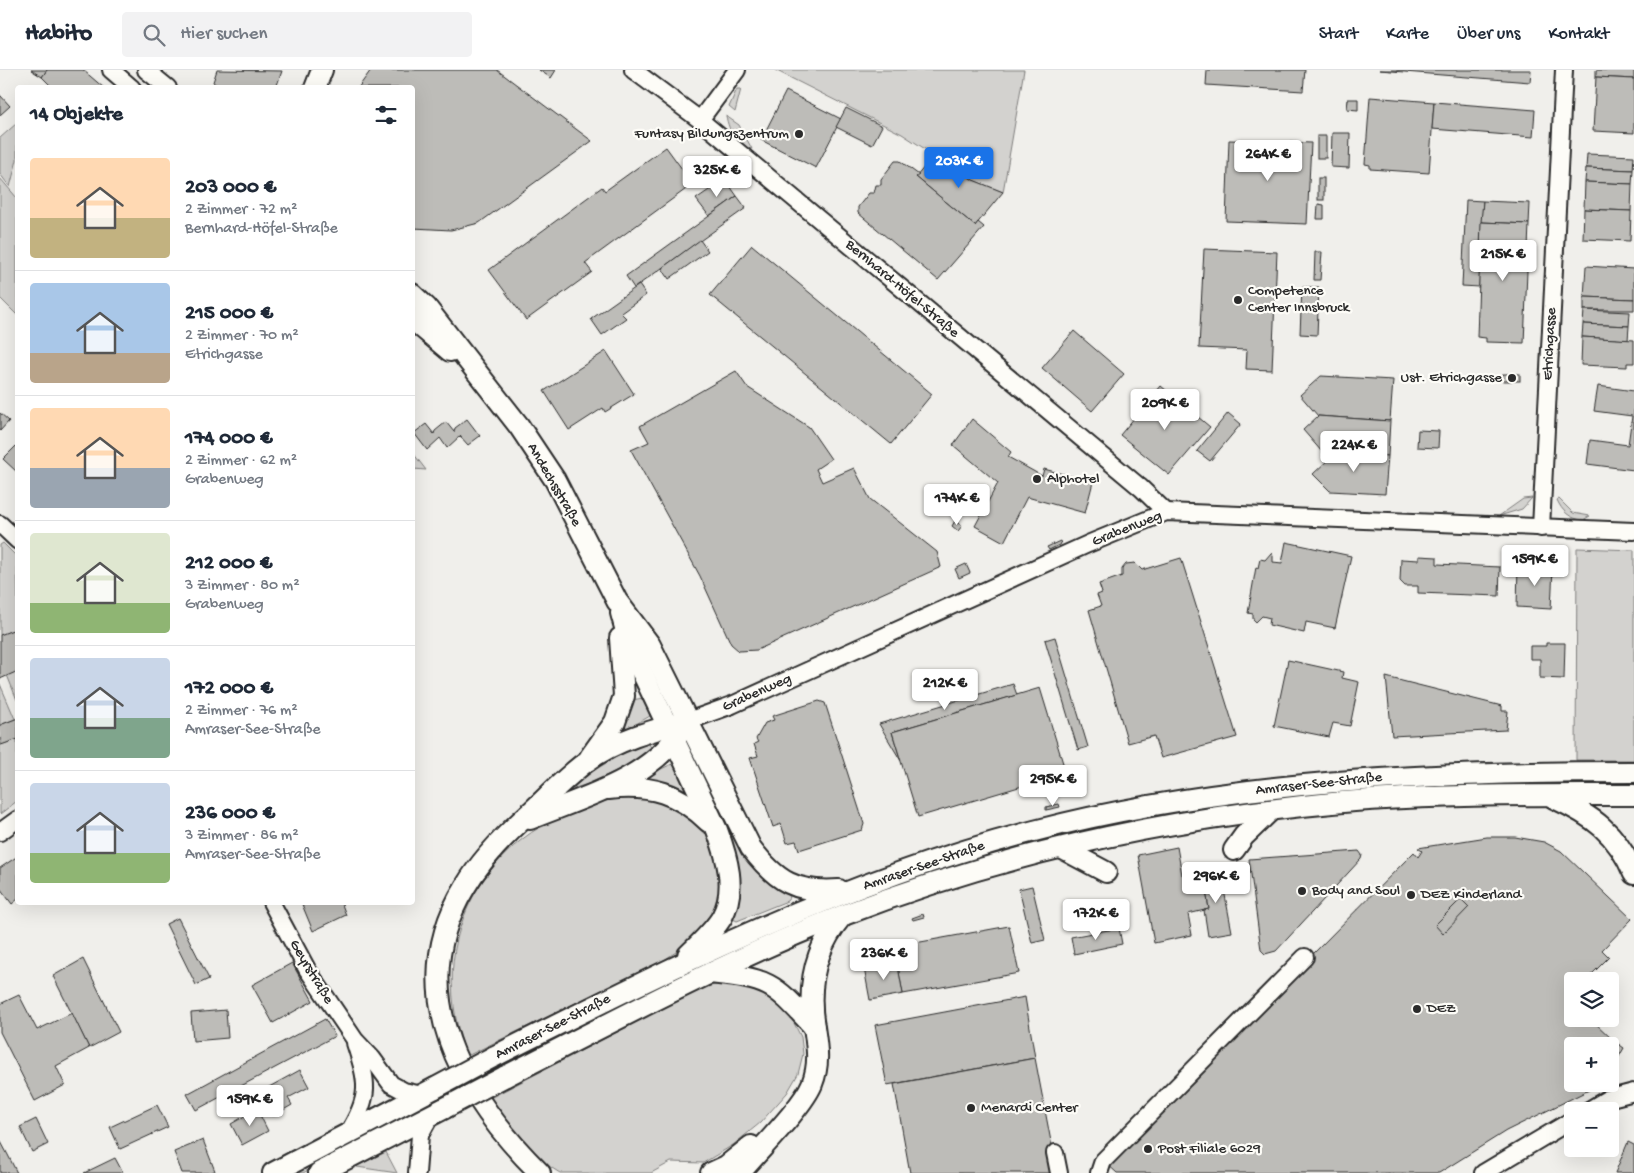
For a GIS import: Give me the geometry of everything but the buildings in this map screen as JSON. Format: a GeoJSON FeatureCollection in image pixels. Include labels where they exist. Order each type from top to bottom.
{"type":"FeatureCollection","features":[{"type":"Feature","properties":{"kind":"main road"},"geometry":{"type":"LineString","coordinates":[[316,85],[322,70]]}},
{"type":"Feature","properties":{"kind":"main road","name":"Andechsstraße"},"geometry":{"type":"LineString","coordinates":[[415,297],[426,308],[519,426],[555,480],[617,602],[631,649],[717,830],[728,859],[730,889],[722,917],[681,962]]}},
{"type":"Feature","properties":{"kind":"main road","name":"Andechsstraße"},"geometry":{"type":"LineString","coordinates":[[415,322],[480,376]]}},
{"type":"Feature","properties":{"kind":"main road"},"geometry":{"type":"LineString","coordinates":[[540,1173],[509,1142],[482,1106],[457,1060],[444,1018],[438,981],[442,944],[465,886],[516,825],[587,761],[616,722],[624,696],[617,602]]}},
{"type":"Feature","properties":{"kind":"main road","name":"Andechsstraße"},"geometry":{"type":"LineString","coordinates":[[617,602],[650,645],[751,848],[767,869],[788,884],[810,891],[861,888]]}},
{"type":"Feature","properties":{"kind":"main road"},"geometry":{"type":"LineString","coordinates":[[658,706],[671,717],[688,721]]}},
{"type":"Feature","properties":{"kind":"main road"},"geometry":{"type":"LineString","coordinates":[[516,825],[604,790],[650,765],[671,733],[688,721]]}},
{"type":"Feature","properties":{"kind":"main road"},"geometry":{"type":"LineString","coordinates":[[587,761],[638,735],[671,733]]}},
{"type":"Feature","properties":{"kind":"main road","name":"Amraser-See-Straße"},"geometry":{"type":"LineString","coordinates":[[274,1173],[428,1091],[681,962],[774,920],[923,864],[1032,831],[1172,801],[1300,784],[1395,777],[1514,772],[1634,772]]}},
{"type":"Feature","properties":{"kind":"main road"},"geometry":{"type":"LineString","coordinates":[[604,790],[653,789],[673,795],[693,807],[717,830]]}},
{"type":"Feature","properties":{"kind":"main road"},"geometry":{"type":"LineString","coordinates":[[1548,795],[1599,822],[1622,850],[1634,874]]}},
{"type":"Feature","properties":{"kind":"main road","name":"Amraser-See-Straße"},"geometry":{"type":"LineString","coordinates":[[319,1173],[709,973],[842,916],[981,869],[1061,848],[1180,824],[1271,810],[1345,802],[1548,795],[1634,795]]}},
{"type":"Feature","properties":{"kind":"main road"},"geometry":{"type":"LineString","coordinates":[[1234,850],[1244,836],[1271,810]]}},
{"type":"Feature","properties":{"kind":"main road"},"geometry":{"type":"LineString","coordinates":[[1061,848],[1106,872]]}},
{"type":"Feature","properties":{"kind":"main road"},"geometry":{"type":"LineString","coordinates":[[740,1173],[787,1118],[812,1084],[819,1057],[814,1027],[812,985],[815,963],[829,931],[842,916]]}},
{"type":"Feature","properties":{"kind":"main road"},"geometry":{"type":"LineString","coordinates":[[709,973],[746,977],[768,983],[784,994],[814,1027]]}},
{"type":"Feature","properties":{"kind":"main road"},"geometry":{"type":"LineString","coordinates":[[711,1173],[726,1166],[787,1118]]}},
{"type":"Feature","properties":{"kind":"street"},"geometry":{"type":"LineString","coordinates":[[111,70],[128,85]]}},
{"type":"Feature","properties":{"kind":"street"},"geometry":{"type":"LineString","coordinates":[[146,70],[164,85]]}},
{"type":"Feature","properties":{"kind":"street","name":"Bernhard-Höfel-Straße"},"geometry":{"type":"LineString","coordinates":[[633,70],[700,120],[1141,488],[1166,512]]}},
{"type":"Feature","properties":{"kind":"street"},"geometry":{"type":"LineString","coordinates":[[700,120],[737,70]]}},
{"type":"Feature","properties":{"kind":"street","name":"Etrichgasse"},"geometry":{"type":"LineString","coordinates":[[1541,528],[1564,70]]}},
{"type":"Feature","properties":{"kind":"street","name":"Grabenweg"},"geometry":{"type":"LineString","coordinates":[[688,721],[732,705],[1088,544],[1166,512],[1634,531]]}},
{"type":"Feature","properties":{"kind":"street"},"geometry":{"type":"LineString","coordinates":[[0,524],[15,538]]}},
{"type":"Feature","properties":{"kind":"street"},"geometry":{"type":"LineString","coordinates":[[0,832],[15,821]]}},
{"type":"Feature","properties":{"kind":"street","name":"Geyrstraße"},"geometry":{"type":"LineString","coordinates":[[273,905],[307,969],[355,1040],[372,1058],[391,1084],[404,1091],[428,1091]]}},
{"type":"Feature","properties":{"kind":"street"},"geometry":{"type":"LineString","coordinates":[[1099,1173],[1104,1161],[1305,957]]}},
{"type":"Feature","properties":{"kind":"street","name":"Geyrstraße"},"geometry":{"type":"LineString","coordinates":[[348,1133],[361,1112],[366,1094],[365,1074],[355,1040]]}},
{"type":"Feature","properties":{"kind":"street"},"geometry":{"type":"LineString","coordinates":[[1602,1102],[1634,1092]]}},
{"type":"Feature","properties":{"kind":"street"},"geometry":{"type":"LineString","coordinates":[[417,1173],[417,1153],[420,1135],[438,1111]]}},
{"type":"Feature","properties":{"kind":"street"},"geometry":{"type":"LineString","coordinates":[[1483,1173],[1564,1125]]}},
{"type":"Feature","properties":{"kind":"street"},"geometry":{"type":"LineString","coordinates":[[1055,1153],[1059,1173]]}},
{"type":"Feature","properties":{"kind":"shaded area"},"geometry":{"type":"Polygon","coordinates":[[[775,70],[1024,70],[1003,192],[973,180],[902,134],[775,70]]]}},
{"type":"Feature","properties":{"kind":"shaded area"},"geometry":{"type":"Polygon","coordinates":[[[737,89],[741,89],[735,112],[729,107],[737,89]]]}},
{"type":"Feature","properties":{"kind":"shaded area"},"geometry":{"type":"Polygon","coordinates":[[[726,116],[739,125],[752,149],[742,145],[734,137],[726,116]]]}},
{"type":"Feature","properties":{"kind":"shaded area"},"geometry":{"type":"Polygon","coordinates":[[[15,125],[15,168],[10,187],[0,174],[0,138],[15,125]]]}},
{"type":"Feature","properties":{"kind":"shaded area"},"geometry":{"type":"Polygon","coordinates":[[[0,178],[15,196],[15,313],[0,298],[0,178]]]}},
{"type":"Feature","properties":{"kind":"shaded area"},"geometry":{"type":"Polygon","coordinates":[[[415,456],[426,470],[415,469],[415,456]]]}},
{"type":"Feature","properties":{"kind":"shaded area"},"geometry":{"type":"Polygon","coordinates":[[[1532,498],[1522,509],[1499,516],[1523,499],[1532,498]]]}},
{"type":"Feature","properties":{"kind":"shaded area"},"geometry":{"type":"Polygon","coordinates":[[[1559,499],[1573,513],[1590,516],[1583,520],[1570,516],[1561,508],[1557,500],[1559,499]]]}},
{"type":"Feature","properties":{"kind":"shaded area"},"geometry":{"type":"Polygon","coordinates":[[[3,543],[15,555],[15,629],[0,635],[0,545],[3,543]]]}},
{"type":"Feature","properties":{"kind":"shaded area"},"geometry":{"type":"Polygon","coordinates":[[[1577,548],[1634,550],[1634,760],[1576,760],[1577,548]]]}},
{"type":"Feature","properties":{"kind":"shaded area"},"geometry":{"type":"Polygon","coordinates":[[[15,672],[15,695],[7,675],[15,672]]]}},
{"type":"Feature","properties":{"kind":"shaded area"},"geometry":{"type":"Polygon","coordinates":[[[0,684],[15,719],[0,725],[0,684]]]}},
{"type":"Feature","properties":{"kind":"shaded area"},"geometry":{"type":"Polygon","coordinates":[[[643,698],[650,716],[622,732],[632,700],[643,698]]]}},
{"type":"Feature","properties":{"kind":"shaded area"},"geometry":{"type":"Polygon","coordinates":[[[15,740],[15,803],[0,814],[0,743],[1,745],[15,740]]]}},
{"type":"Feature","properties":{"kind":"shaded area"},"geometry":{"type":"Polygon","coordinates":[[[648,742],[653,751],[647,756],[591,783],[572,789],[584,777],[607,762],[648,742]]]}},
{"type":"Feature","properties":{"kind":"shaded area"},"geometry":{"type":"Polygon","coordinates":[[[672,764],[678,768],[687,793],[649,783],[648,775],[672,764]]]}},
{"type":"Feature","properties":{"kind":"shaded area"},"geometry":{"type":"Polygon","coordinates":[[[704,774],[733,835],[746,857],[756,870],[790,897],[787,901],[737,921],[733,919],[740,886],[739,867],[732,840],[699,776],[704,774]]]}},
{"type":"Feature","properties":{"kind":"shaded area"},"geometry":{"type":"Polygon","coordinates":[[[1634,781],[1634,786],[1200,811],[757,941],[627,1002],[499,1069],[498,1065],[612,1006],[811,914],[945,867],[1049,838],[1163,813],[1279,795],[1449,784],[1634,781]]]}},
{"type":"Feature","properties":{"kind":"shaded area"},"geometry":{"type":"Polygon","coordinates":[[[644,796],[679,805],[710,835],[723,878],[716,911],[685,946],[664,960],[467,1056],[454,1007],[453,960],[464,917],[484,879],[514,846],[551,821],[595,804],[644,796]]]}},
{"type":"Feature","properties":{"kind":"shaded area"},"geometry":{"type":"Polygon","coordinates":[[[728,982],[756,987],[787,1009],[801,1037],[803,1054],[798,1074],[787,1093],[760,1123],[733,1145],[703,1163],[671,1162],[651,1173],[560,1173],[539,1160],[514,1131],[490,1098],[702,988],[728,982]]]}},
{"type":"Feature","properties":{"kind":"shaded area"},"geometry":{"type":"Polygon","coordinates":[[[359,1139],[361,1142],[303,1173],[294,1173],[359,1139]]]}},
{"type":"Feature","properties":{"kind":"shaded area"},"geometry":{"type":"Polygon","coordinates":[[[386,1152],[397,1173],[357,1167],[359,1165],[386,1152]]]}},
{"type":"Feature","properties":{"kind":"place","name":"Funtasy Bildungszentrum"},"geometry":{"type":"Point","coordinates":[799,134]}},
{"type":"Feature","properties":{"kind":"place","name":"Competence Center Innsbruck"},"geometry":{"type":"Point","coordinates":[1238,300]}},
{"type":"Feature","properties":{"kind":"place","name":"Ust. Etrichgasse"},"geometry":{"type":"Point","coordinates":[1512,378]}},
{"type":"Feature","properties":{"kind":"place","name":"Alphotel"},"geometry":{"type":"Point","coordinates":[1037,479]}},
{"type":"Feature","properties":{"kind":"place","name":"Body and Soul"},"geometry":{"type":"Point","coordinates":[1302,891]}},
{"type":"Feature","properties":{"kind":"place","name":"DEZ Kinderland"},"geometry":{"type":"Point","coordinates":[1411,895]}},
{"type":"Feature","properties":{"kind":"place","name":"DEZ"},"geometry":{"type":"Point","coordinates":[1417,1009]}},
{"type":"Feature","properties":{"kind":"place","name":"Menardi Center"},"geometry":{"type":"Point","coordinates":[971,1108]}},
{"type":"Feature","properties":{"kind":"place","name":"Post Filiale 6029"},"geometry":{"type":"Point","coordinates":[1148,1149]}}]}
